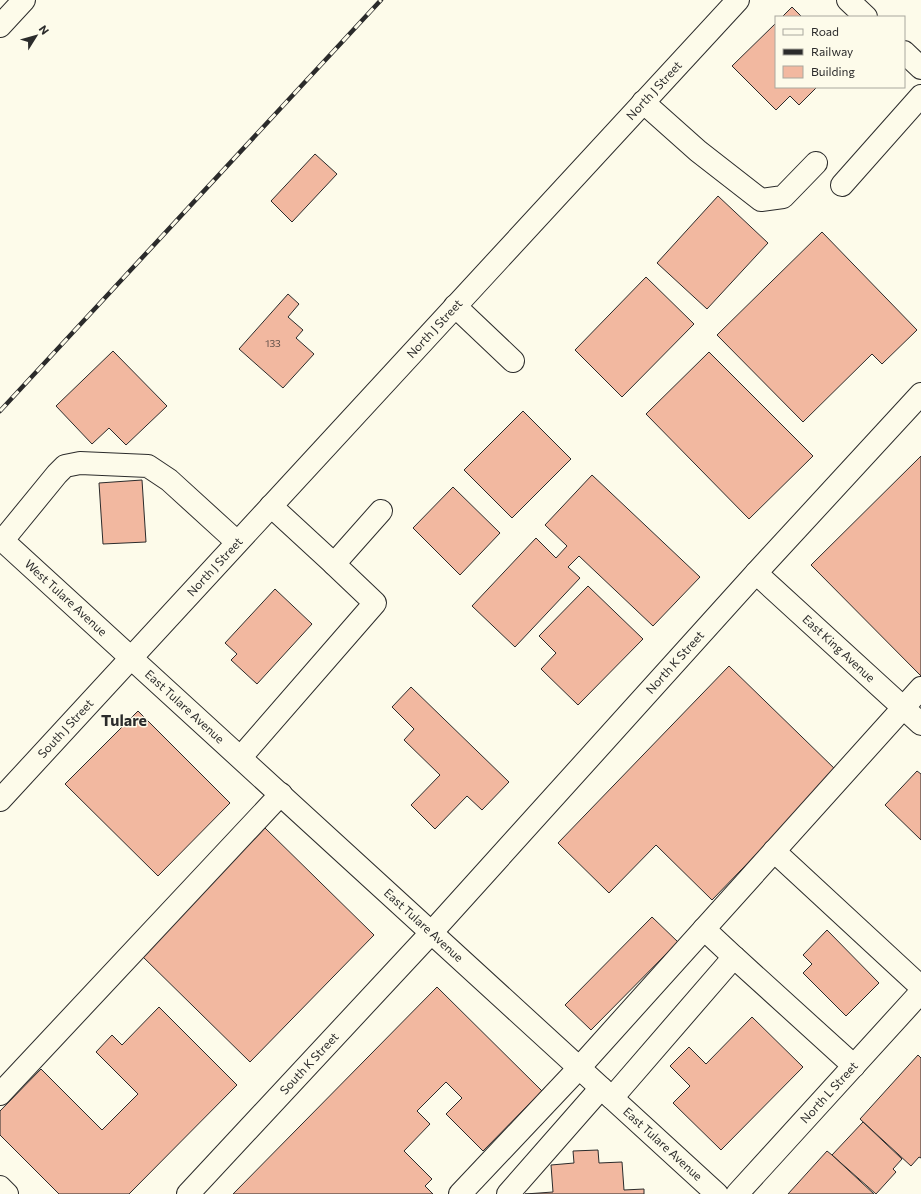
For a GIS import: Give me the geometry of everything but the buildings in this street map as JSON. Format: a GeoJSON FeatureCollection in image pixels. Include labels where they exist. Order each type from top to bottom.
{"type":"FeatureCollection","features":[{"type":"Feature","properties":{"kind":"main road"},"geometry":{"type":"LineString","coordinates":[[0,26],[24,0]]}},
{"type":"Feature","properties":{"kind":"main road","name":"North J Street"},"geometry":{"type":"LineString","coordinates":[[132,657],[738,0]]}},
{"type":"Feature","properties":{"kind":"main road"},"geometry":{"type":"LineString","coordinates":[[848,0],[865,16]]}},
{"type":"Feature","properties":{"kind":"main road"},"geometry":{"type":"LineString","coordinates":[[905,53],[921,68]]}},
{"type":"Feature","properties":{"kind":"main road"},"geometry":{"type":"LineString","coordinates":[[842,185],[921,96]]}},
{"type":"Feature","properties":{"kind":"main road"},"geometry":{"type":"LineString","coordinates":[[643,102],[698,151],[761,200],[783,197],[816,163]]}},
{"type":"Feature","properties":{"kind":"main road"},"geometry":{"type":"LineString","coordinates":[[455,306],[513,361]]}},
{"type":"Feature","properties":{"kind":"main road","name":"North K Street"},"geometry":{"type":"LineString","coordinates":[[431,933],[756,573],[921,394]]}},
{"type":"Feature","properties":{"kind":"main road"},"geometry":{"type":"LineString","coordinates":[[1,539],[65,466],[80,462],[148,466],[169,480],[237,542]]}},
{"type":"Feature","properties":{"kind":"main road"},"geometry":{"type":"LineString","coordinates":[[241,757],[375,603],[271,506]]}},
{"type":"Feature","properties":{"kind":"main road"},"geometry":{"type":"LineString","coordinates":[[334,564],[381,511]]}},
{"type":"Feature","properties":{"kind":"main road","name":"West Tulare Avenue"},"geometry":{"type":"LineString","coordinates":[[1,539],[132,657]]}},
{"type":"Feature","properties":{"kind":"main road","name":"East King Avenue"},"geometry":{"type":"LineString","coordinates":[[756,573],[921,724]]}},
{"type":"Feature","properties":{"kind":"main road","name":"East Tulare Avenue"},"geometry":{"type":"LineString","coordinates":[[132,657],[717,1194]]}},
{"type":"Feature","properties":{"kind":"main road","name":"South J Street"},"geometry":{"type":"LineString","coordinates":[[0,800],[132,657]]}},
{"type":"Feature","properties":{"kind":"main road"},"geometry":{"type":"LineString","coordinates":[[460,1194],[579,1068],[921,688]]}},
{"type":"Feature","properties":{"kind":"main road"},"geometry":{"type":"LineString","coordinates":[[0,1094],[281,794]]}},
{"type":"Feature","properties":{"kind":"main road"},"geometry":{"type":"LineString","coordinates":[[774,851],[921,987]]}},
{"type":"Feature","properties":{"kind":"main road"},"geometry":{"type":"LineString","coordinates":[[704,929],[854,1066]]}},
{"type":"Feature","properties":{"kind":"main road","name":"South K Street"},"geometry":{"type":"LineString","coordinates":[[188,1194],[431,933]]}},
{"type":"Feature","properties":{"kind":"main road"},"geometry":{"type":"LineString","coordinates":[[508,1194],[606,1093],[652,1052],[734,957]]}},
{"type":"Feature","properties":{"kind":"main road","name":"North L Street"},"geometry":{"type":"LineString","coordinates":[[737,1194],[921,992]]}},
{"type":"Feature","properties":{"kind":"main road"},"geometry":{"type":"LineString","coordinates":[[0,1187],[7,1194]]}},
{"type":"Feature","properties":{"kind":"railway"},"geometry":{"type":"LineString","coordinates":[[0,411],[381,0]]}},
{"type":"Feature","properties":{"kind":"district","name":"Tulare"},"geometry":{"type":"Point","coordinates":[124,720]}}]}
